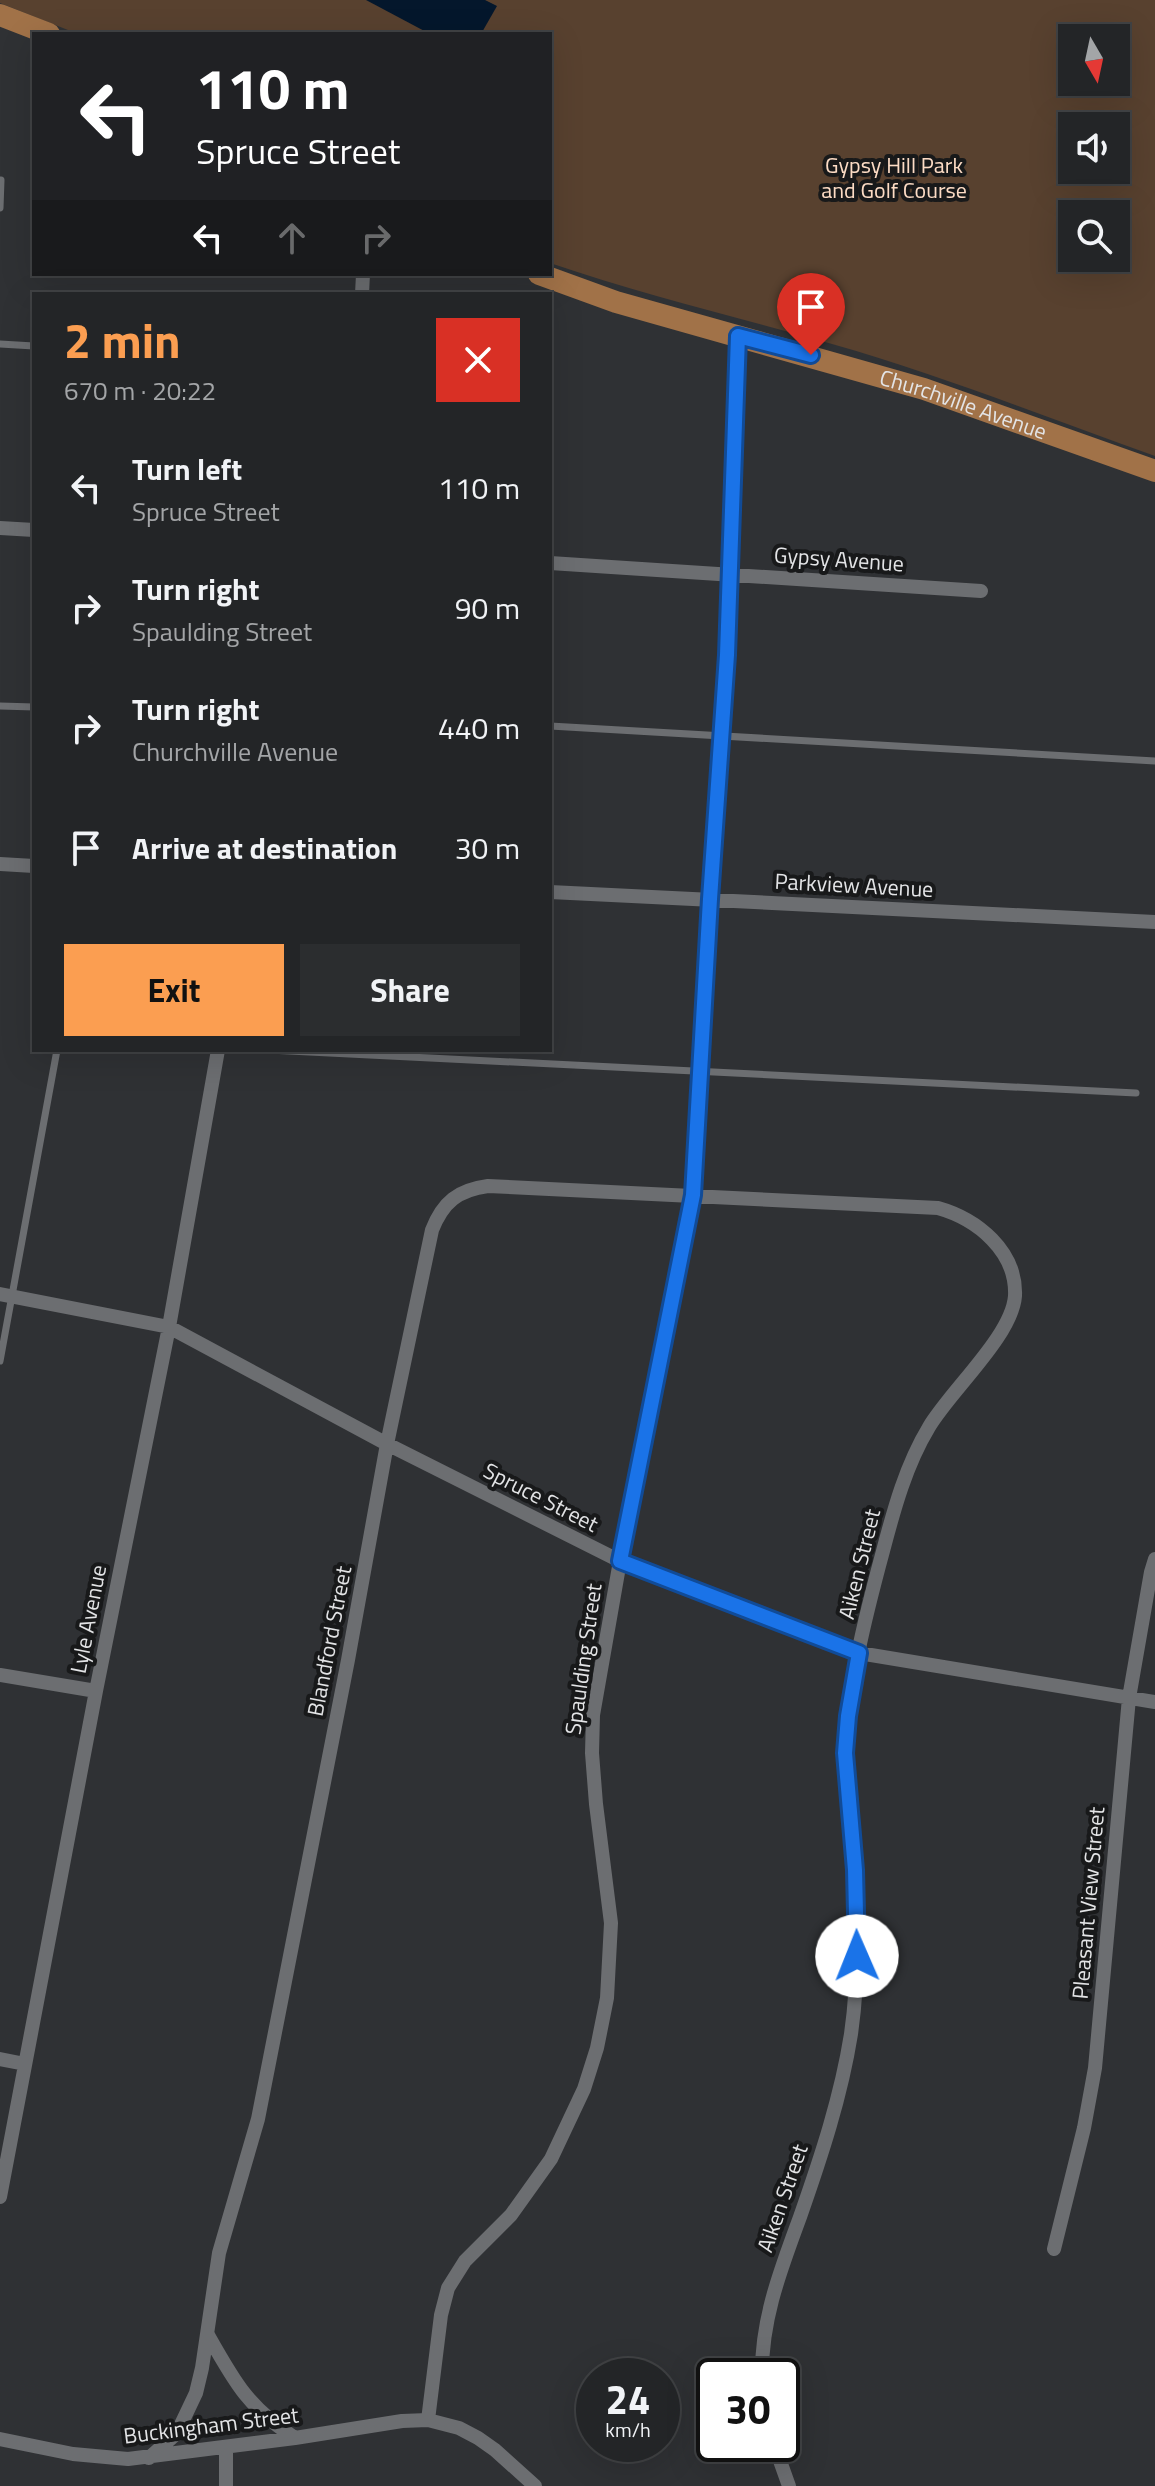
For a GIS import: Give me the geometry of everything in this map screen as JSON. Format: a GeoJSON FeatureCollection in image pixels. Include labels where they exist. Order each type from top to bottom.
{"type":"FeatureCollection","features":[{"type":"Feature","properties":{"kind":"main road"},"geometry":{"type":"LineString","coordinates":[[0,15],[44,32]]}},
{"type":"Feature","properties":{"kind":"main road","name":"Churchville Avenue"},"geometry":{"type":"LineString","coordinates":[[544,276],[616,302],[924,389],[1155,471]]}},
{"type":"Feature","properties":{"kind":"street","name":"Spaulding Street"},"geometry":{"type":"LineString","coordinates":[[428,2420],[441,2315],[448,2288],[465,2261],[511,2215],[551,2159],[584,2089],[602,2026],[609,1982],[611,1923],[596,1804],[593,1715],[620,1561],[693,1195],[723,735],[738,336]]}},
{"type":"Feature","properties":{"kind":"street"},"geometry":{"type":"LineString","coordinates":[[0,528],[32,530]]}},
{"type":"Feature","properties":{"kind":"street","name":"Gypsy Avenue"},"geometry":{"type":"LineString","coordinates":[[552,563],[981,591]]}},
{"type":"Feature","properties":{"kind":"street"},"geometry":{"type":"LineString","coordinates":[[0,864],[32,866]]}},
{"type":"Feature","properties":{"kind":"street","name":"Parkview Avenue"},"geometry":{"type":"LineString","coordinates":[[552,892],[1155,922]]}},
{"type":"Feature","properties":{"kind":"street","name":"Lyle Avenue"},"geometry":{"type":"LineString","coordinates":[[0,2197],[169,1327],[218,1052]]}},
{"type":"Feature","properties":{"kind":"street","name":"Blandford Street"},"geometry":{"type":"LineString","coordinates":[[149,2458],[177,2433],[196,2393],[208,2335],[209,2307],[219,2253],[261,2104],[387,1444],[432,1230],[442,1209],[457,1194],[488,1186],[693,1195]]}},
{"type":"Feature","properties":{"kind":"street","name":"Aiken Street"},"geometry":{"type":"LineString","coordinates":[[693,1195],[938,1208],[982,1230],[998,1245],[1010,1267],[1015,1295],[1006,1326],[938,1413],[922,1440],[906,1475],[882,1552],[859,1653],[845,1753],[857,1925],[857,1977],[851,2031],[834,2115],[773,2295],[764,2335],[763,2358]]}},
{"type":"Feature","properties":{"kind":"street","name":"Spruce Street"},"geometry":{"type":"LineString","coordinates":[[6,1295],[169,1327],[387,1444],[620,1561],[859,1653],[1155,1702]]}},
{"type":"Feature","properties":{"kind":"street","name":"Pleasant View Street"},"geometry":{"type":"LineString","coordinates":[[1054,2249],[1084,2128],[1095,2068],[1129,1698],[1155,1559]]}},
{"type":"Feature","properties":{"kind":"street"},"geometry":{"type":"LineString","coordinates":[[0,1675],[96,1691]]}},
{"type":"Feature","properties":{"kind":"street"},"geometry":{"type":"LineString","coordinates":[[0,2059],[25,2064]]}},
{"type":"Feature","properties":{"kind":"street"},"geometry":{"type":"LineString","coordinates":[[208,2335],[248,2399],[265,2418],[295,2438]]}},
{"type":"Feature","properties":{"kind":"street"},"geometry":{"type":"LineString","coordinates":[[428,2420],[459,2428],[478,2438],[535,2486]]}},
{"type":"Feature","properties":{"kind":"street","name":"Buckingham Street"},"geometry":{"type":"LineString","coordinates":[[0,2439],[93,2457],[149,2458],[402,2421],[428,2420]]}},
{"type":"Feature","properties":{"kind":"street"},"geometry":{"type":"LineString","coordinates":[[226,2447],[226,2486]]}},
{"type":"Feature","properties":{"kind":"street"},"geometry":{"type":"LineString","coordinates":[[780,2462],[789,2486]]}},
{"type":"Feature","properties":{"kind":"lane"},"geometry":{"type":"LineString","coordinates":[[0,208],[1,180]]}},
{"type":"Feature","properties":{"kind":"lane"},"geometry":{"type":"LineString","coordinates":[[0,344],[32,346]]}},
{"type":"Feature","properties":{"kind":"lane"},"geometry":{"type":"LineString","coordinates":[[0,706],[32,707]]}},
{"type":"Feature","properties":{"kind":"lane"},"geometry":{"type":"LineString","coordinates":[[552,726],[1155,761]]}},
{"type":"Feature","properties":{"kind":"lane"},"geometry":{"type":"LineString","coordinates":[[0,1361],[6,1295],[57,1052]]}},
{"type":"Feature","properties":{"kind":"lane"},"geometry":{"type":"LineString","coordinates":[[334,1052],[1136,1093]]}},
{"type":"Feature","properties":{"kind":"green space","name":"Gypsy Hill Park and Golf Course"},"geometry":{"type":"Polygon","coordinates":[[[0,0],[1155,0],[1155,456],[873,356],[655,296],[552,264],[552,32],[73,32],[0,3],[0,0]]]}},
{"type":"Feature","properties":{"kind":"water"},"geometry":{"type":"Polygon","coordinates":[[[366,0],[485,0],[497,6],[482,32],[426,32],[366,0]]]}},
{"type":"Feature","properties":{"kind":"route"},"geometry":{"type":"LineString","coordinates":[[811,355],[738,336],[723,735],[693,1195],[620,1561],[859,1653],[845,1753],[855,1870],[857,1956]]}}]}
